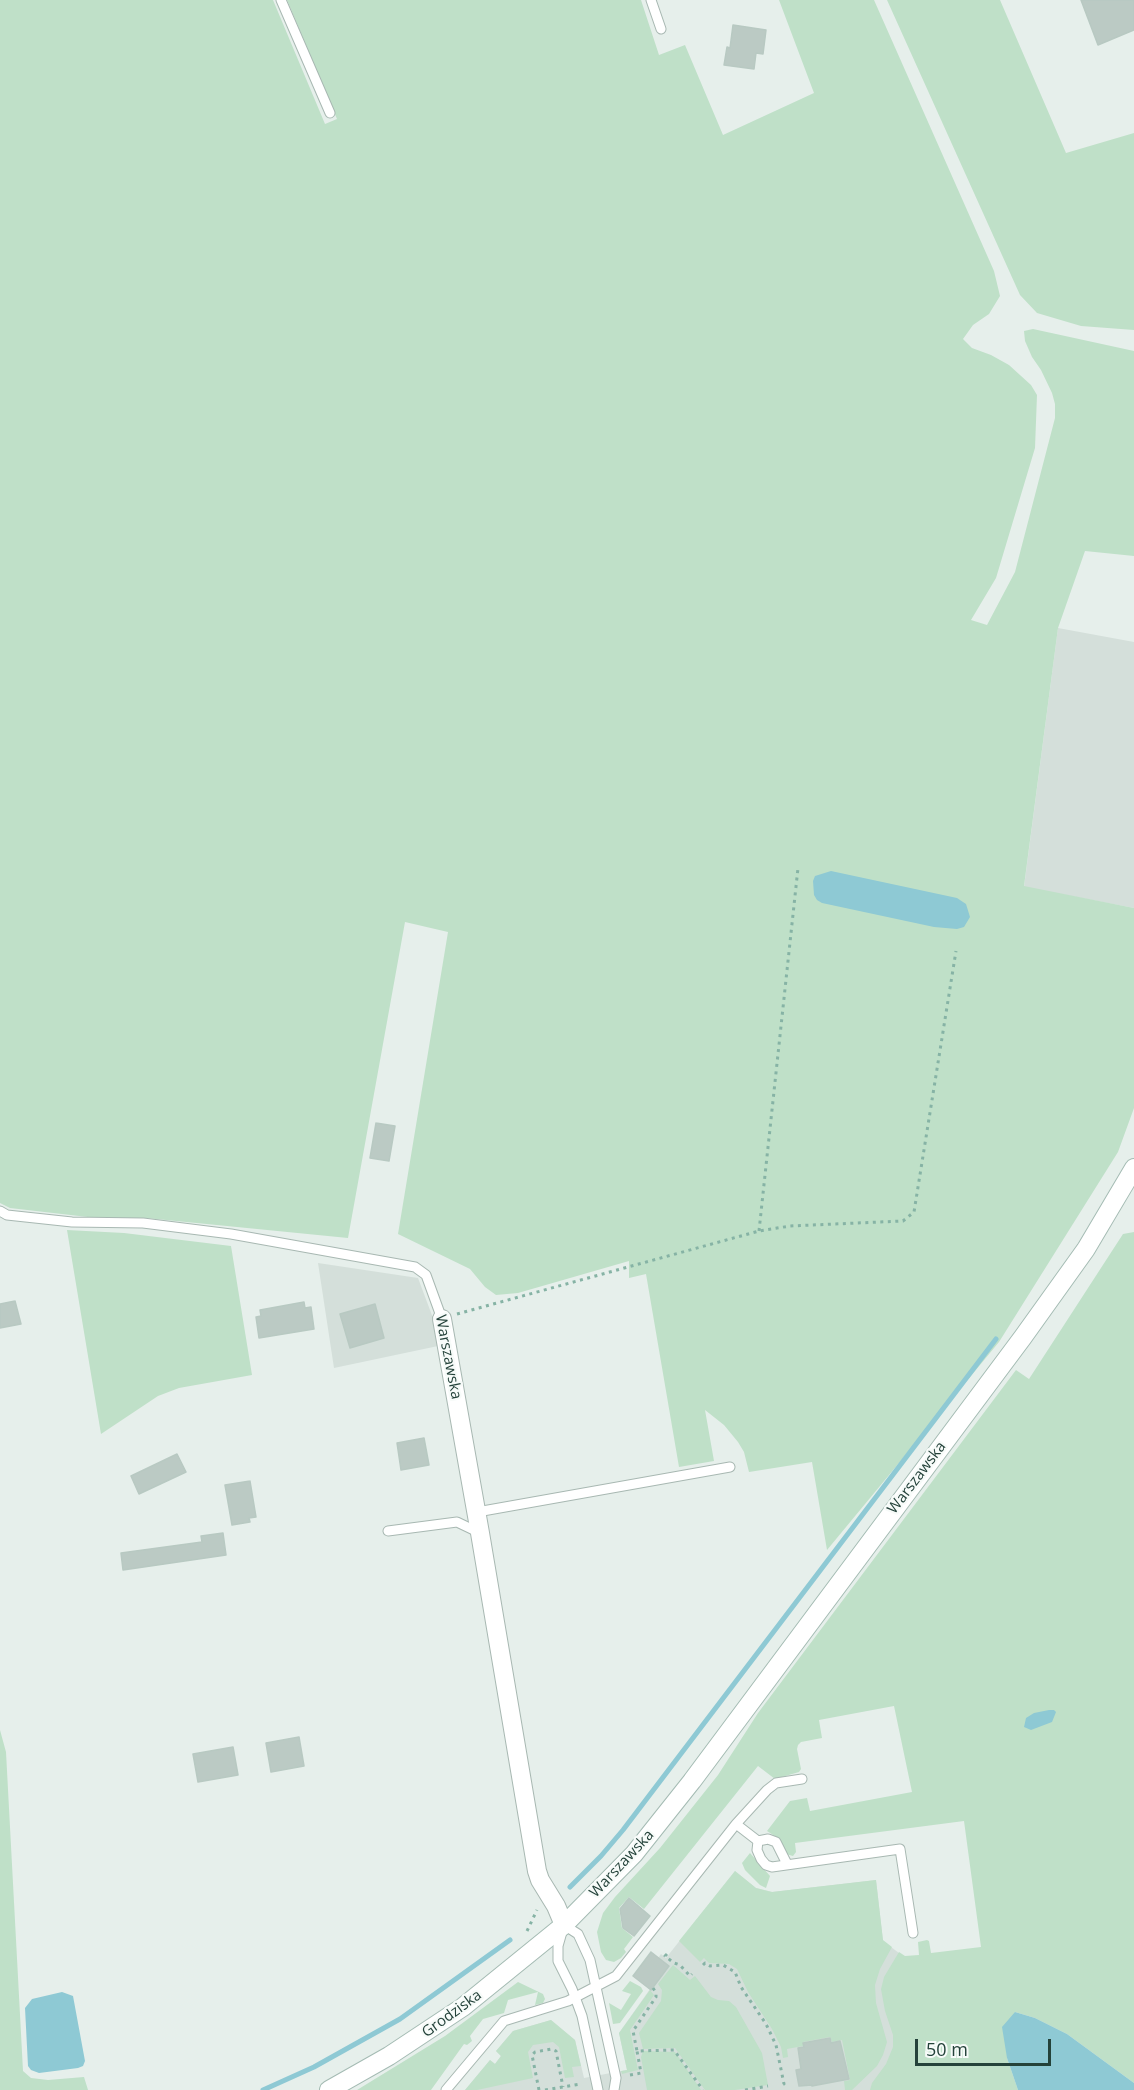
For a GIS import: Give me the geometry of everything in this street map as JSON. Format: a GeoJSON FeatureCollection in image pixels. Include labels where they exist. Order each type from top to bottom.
{"type":"FeatureCollection","features":[{"type":"Feature","properties":{"kind":"main road","name":"Warszawska"},"geometry":{"type":"LineString","coordinates":[[442,1318],[537,1871],[564,1925],[634,1854],[692,1781],[1023,1337],[1086,1249],[1134,1168]]}},
{"type":"Feature","properties":{"kind":"main road","name":"Grodziska"},"geometry":{"type":"LineString","coordinates":[[329,2090],[389,2056],[464,2007],[564,1925]]}},
{"type":"Feature","properties":{"kind":"lane"},"geometry":{"type":"LineString","coordinates":[[281,0],[330,113]]}},
{"type":"Feature","properties":{"kind":"lane"},"geometry":{"type":"LineString","coordinates":[[651,0],[661,29]]}},
{"type":"Feature","properties":{"kind":"lane","name":"Warszawska"},"geometry":{"type":"LineString","coordinates":[[0,1211],[7,1215],[72,1222],[143,1223],[231,1234],[415,1267],[426,1275],[442,1318]]}},
{"type":"Feature","properties":{"kind":"lane"},"geometry":{"type":"LineString","coordinates":[[477,1512],[730,1467]]}},
{"type":"Feature","properties":{"kind":"lane"},"geometry":{"type":"LineString","coordinates":[[388,1531],[457,1522],[480,1533]]}},
{"type":"Feature","properties":{"kind":"lane"},"geometry":{"type":"LineString","coordinates":[[446,2090],[504,2021],[576,1997],[612,1979],[624,1968],[736,1824],[773,1785],[802,1779]]}},
{"type":"Feature","properties":{"kind":"lane"},"geometry":{"type":"LineString","coordinates":[[736,1824],[758,1841],[768,1839],[776,1842],[787,1864]]}},
{"type":"Feature","properties":{"kind":"lane"},"geometry":{"type":"LineString","coordinates":[[758,1841],[758,1853],[766,1865],[778,1867],[900,1849],[913,1933]]}},
{"type":"Feature","properties":{"kind":"lane"},"geometry":{"type":"LineString","coordinates":[[598,2090],[586,2027],[576,1997],[558,1960],[558,1946],[564,1925],[578,1934],[583,1941],[597,1986],[616,2078],[614,2090]]}},
{"type":"Feature","properties":{"kind":"path"},"geometry":{"type":"LineString","coordinates":[[759,1231],[798,868]]}},
{"type":"Feature","properties":{"kind":"path"},"geometry":{"type":"LineString","coordinates":[[442,1318],[759,1231],[790,1227],[903,1221],[914,1212],[956,951]]}},
{"type":"Feature","properties":{"kind":"path"},"geometry":{"type":"LineString","coordinates":[[523,1936],[534,1919],[542,1885]]}},
{"type":"Feature","properties":{"kind":"path"},"geometry":{"type":"LineString","coordinates":[[667,1954],[665,1956],[680,1965],[690,1976],[692,1974]]}},
{"type":"Feature","properties":{"kind":"path"},"geometry":{"type":"LineString","coordinates":[[703,1965],[705,1963],[710,1966],[723,1965],[735,1972],[741,1987],[766,2024],[776,2045],[784,2084],[782,2085]]}},
{"type":"Feature","properties":{"kind":"path"},"geometry":{"type":"LineString","coordinates":[[622,2076],[641,2073],[633,2031],[656,1997],[653,1988]]}},
{"type":"Feature","properties":{"kind":"path"},"geometry":{"type":"LineString","coordinates":[[539,2090],[532,2055],[535,2052],[552,2049],[556,2051],[563,2087]]}},
{"type":"Feature","properties":{"kind":"path"},"geometry":{"type":"LineString","coordinates":[[637,2051],[674,2050],[703,2090]]}},
{"type":"Feature","properties":{"kind":"path"},"geometry":{"type":"LineString","coordinates":[[545,2090],[581,2084]]}},
{"type":"Feature","properties":{"kind":"path"},"geometry":{"type":"LineString","coordinates":[[745,2090],[768,2086]]}},
{"type":"Feature","properties":{"kind":"shaded area"},"geometry":{"type":"Polygon","coordinates":[[[1058,628],[1134,642],[1134,908],[1024,887],[1058,628]]]}},
{"type":"Feature","properties":{"kind":"shaded area"},"geometry":{"type":"Polygon","coordinates":[[[318,1263],[418,1278],[433,1318],[438,1346],[334,1368],[318,1263]]]}},
{"type":"Feature","properties":{"kind":"shaded area"},"geometry":{"type":"Polygon","coordinates":[[[735,1871],[756,1888],[772,1892],[876,1880],[883,1941],[907,1959],[984,2090],[465,2090],[490,2060],[495,2064],[501,2056],[496,2051],[513,2031],[551,2020],[575,2040],[584,2078],[627,2070],[619,2033],[650,1989],[669,1967],[658,1958],[661,1954],[666,1958],[735,1871]]]}},
{"type":"Feature","properties":{"kind":"green space"},"geometry":{"type":"Polygon","coordinates":[[[0,0],[273,0],[325,124],[337,119],[287,0],[641,0],[659,55],[685,45],[723,135],[814,93],[779,0],[874,0],[994,271],[1000,296],[989,314],[973,325],[963,339],[972,348],[1009,365],[1031,385],[1037,395],[1035,448],[996,578],[971,620],[987,625],[1015,572],[1055,418],[1052,393],[1032,357],[1025,341],[1024,331],[1033,329],[1134,351],[1134,556],[1085,551],[1058,628],[1024,886],[1134,908],[1134,1108],[1118,1152],[999,1342],[827,1550],[812,1462],[749,1472],[744,1452],[738,1442],[724,1425],[705,1410],[714,1461],[679,1467],[646,1274],[629,1278],[629,1261],[518,1293],[496,1295],[485,1287],[470,1269],[398,1234],[448,932],[405,922],[348,1238],[146,1218],[105,1219],[10,1208],[0,1203],[0,0]]]}},
{"type":"Feature","properties":{"kind":"green space"},"geometry":{"type":"Polygon","coordinates":[[[887,0],[1000,0],[1066,153],[1134,133],[1134,330],[1081,326],[1037,313],[1020,295],[887,0]]]}},
{"type":"Feature","properties":{"kind":"green space"},"geometry":{"type":"Polygon","coordinates":[[[67,1230],[124,1233],[231,1246],[252,1375],[179,1388],[158,1396],[101,1434],[67,1230]]]}},
{"type":"Feature","properties":{"kind":"green space"},"geometry":{"type":"Polygon","coordinates":[[[1134,1232],[1134,2083],[1067,2034],[1035,2018],[1015,2012],[1007,2058],[1018,2090],[870,2090],[872,2083],[886,2064],[893,2047],[893,2035],[881,1989],[884,1977],[899,1952],[905,1956],[919,1955],[918,1942],[927,1940],[931,1953],[981,1947],[964,1821],[795,1843],[796,1852],[793,1856],[786,1854],[778,1838],[767,1831],[790,1801],[807,1798],[810,1811],[912,1792],[894,1706],[819,1720],[822,1738],[801,1742],[798,1745],[801,1769],[799,1772],[775,1779],[758,1766],[644,1909],[629,1897],[619,1908],[622,1928],[633,1937],[624,1949],[626,1952],[621,1958],[614,1962],[606,1960],[601,1952],[597,1932],[603,1913],[660,1848],[718,1775],[758,1713],[1016,1370],[1029,1379],[1123,1234],[1134,1232]]]}},
{"type":"Feature","properties":{"kind":"green space"},"geometry":{"type":"Polygon","coordinates":[[[0,1730],[6,1752],[23,2071],[31,2078],[48,2080],[84,2077],[88,2090],[0,2090],[0,1730]]]}},
{"type":"Feature","properties":{"kind":"green space"},"geometry":{"type":"Polygon","coordinates":[[[750,1853],[770,1876],[766,1888],[745,1870],[742,1863],[750,1853]]]}},
{"type":"Feature","properties":{"kind":"green space"},"geometry":{"type":"Polygon","coordinates":[[[735,1871],[756,1888],[772,1892],[876,1880],[883,1940],[892,1947],[880,1969],[875,1985],[876,2003],[887,2042],[877,2066],[852,2090],[845,2090],[844,2081],[850,2080],[842,2040],[832,2042],[830,2037],[803,2042],[803,2046],[787,2049],[788,2057],[783,2058],[781,2047],[772,2029],[748,1992],[737,1969],[729,1964],[709,1963],[704,1958],[700,1962],[679,1941],[735,1871]]]}},
{"type":"Feature","properties":{"kind":"green space"},"geometry":{"type":"Polygon","coordinates":[[[673,1965],[690,1980],[695,1976],[711,1997],[729,2001],[736,2007],[762,2053],[768,2085],[735,2090],[705,2090],[675,2048],[643,2049],[639,2033],[661,2001],[662,1990],[658,1984],[673,1965]]]}},
{"type":"Feature","properties":{"kind":"green space"},"geometry":{"type":"Polygon","coordinates":[[[630,1981],[641,1987],[643,1991],[620,2023],[613,2024],[609,2003],[621,2010],[631,1994],[622,1991],[630,1981]]]}},
{"type":"Feature","properties":{"kind":"green space"},"geometry":{"type":"Polygon","coordinates":[[[518,1982],[543,1994],[545,1999],[543,2003],[535,2005],[538,1992],[508,2000],[504,2013],[483,2019],[470,2036],[472,2041],[467,2045],[464,2044],[431,2090],[357,2090],[445,2036],[518,1982]]]}},
{"type":"Feature","properties":{"kind":"green space"},"geometry":{"type":"Polygon","coordinates":[[[650,1990],[654,1995],[630,2030],[638,2070],[622,2074],[621,2071],[627,2070],[619,2033],[650,1990]]]}},
{"type":"Feature","properties":{"kind":"green space"},"geometry":{"type":"Polygon","coordinates":[[[551,2020],[575,2040],[581,2066],[572,2067],[574,2077],[565,2078],[559,2047],[553,2042],[533,2045],[528,2052],[533,2078],[477,2090],[465,2090],[490,2060],[495,2064],[501,2056],[496,2051],[513,2031],[551,2020]]]}},
{"type":"Feature","properties":{"kind":"green space"},"geometry":{"type":"Polygon","coordinates":[[[643,2051],[675,2052],[701,2090],[647,2090],[641,2057],[643,2051]]]}},
{"type":"Feature","properties":{"kind":"water"},"geometry":{"type":"Polygon","coordinates":[[[831,871],[957,898],[966,904],[970,917],[964,927],[957,929],[934,927],[822,903],[814,895],[813,881],[815,876],[831,871]]]}},
{"type":"Feature","properties":{"kind":"water"},"geometry":{"type":"Polygon","coordinates":[[[1049,1710],[1056,1712],[1052,1722],[1031,1730],[1024,1727],[1026,1718],[1034,1713],[1049,1710]]]}},
{"type":"Feature","properties":{"kind":"water"},"geometry":{"type":"Polygon","coordinates":[[[62,1992],[73,1996],[85,2061],[83,2066],[78,2068],[39,2073],[28,2066],[25,2008],[32,1999],[62,1992]]]}},
{"type":"Feature","properties":{"kind":"water"},"geometry":{"type":"Polygon","coordinates":[[[1015,2012],[1035,2018],[1067,2034],[1134,2083],[1134,2090],[1018,2090],[1007,2058],[1002,2027],[1015,2012]]]}},
{"type":"Feature","properties":{"kind":"building"},"geometry":{"type":"Polygon","coordinates":[[[1081,0],[1134,0],[1134,30],[1098,45],[1081,0]]]}},
{"type":"Feature","properties":{"kind":"building"},"geometry":{"type":"Polygon","coordinates":[[[733,25],[766,30],[763,54],[756,53],[754,69],[724,65],[727,47],[730,48],[733,25]]]}},
{"type":"Feature","properties":{"kind":"building"},"geometry":{"type":"Polygon","coordinates":[[[376,1123],[395,1126],[389,1161],[370,1158],[376,1123]]]}},
{"type":"Feature","properties":{"kind":"building"},"geometry":{"type":"Polygon","coordinates":[[[15,1301],[21,1324],[0,1328],[0,1304],[15,1301]]]}},
{"type":"Feature","properties":{"kind":"building"},"geometry":{"type":"Polygon","coordinates":[[[304,1302],[305,1308],[311,1307],[314,1329],[259,1338],[256,1317],[261,1316],[260,1310],[304,1302]]]}},
{"type":"Feature","properties":{"kind":"building"},"geometry":{"type":"Polygon","coordinates":[[[375,1304],[384,1338],[350,1348],[340,1314],[375,1304]]]}},
{"type":"Feature","properties":{"kind":"building"},"geometry":{"type":"Polygon","coordinates":[[[424,1438],[429,1465],[401,1470],[397,1443],[424,1438]]]}},
{"type":"Feature","properties":{"kind":"building"},"geometry":{"type":"Polygon","coordinates":[[[177,1454],[186,1472],[139,1494],[131,1476],[177,1454]]]}},
{"type":"Feature","properties":{"kind":"building"},"geometry":{"type":"Polygon","coordinates":[[[250,1481],[256,1517],[249,1518],[250,1522],[232,1525],[225,1485],[250,1481]]]}},
{"type":"Feature","properties":{"kind":"building"},"geometry":{"type":"Polygon","coordinates":[[[223,1533],[226,1555],[123,1570],[121,1553],[202,1542],[201,1536],[223,1533]]]}},
{"type":"Feature","properties":{"kind":"building"},"geometry":{"type":"Polygon","coordinates":[[[299,1737],[304,1766],[271,1772],[266,1743],[299,1737]]]}},
{"type":"Feature","properties":{"kind":"building"},"geometry":{"type":"Polygon","coordinates":[[[233,1747],[238,1775],[198,1782],[193,1754],[233,1747]]]}},
{"type":"Feature","properties":{"kind":"building"},"geometry":{"type":"Polygon","coordinates":[[[629,1898],[650,1916],[634,1936],[623,1928],[620,1909],[629,1898]]]}},
{"type":"Feature","properties":{"kind":"building"},"geometry":{"type":"Polygon","coordinates":[[[651,1952],[669,1966],[651,1990],[633,1976],[651,1952]]]}},
{"type":"Feature","properties":{"kind":"building"},"geometry":{"type":"Polygon","coordinates":[[[830,2038],[831,2043],[840,2041],[849,2079],[812,2086],[799,2086],[796,2070],[801,2069],[798,2048],[804,2047],[803,2043],[830,2038]]]}},
{"type":"Feature","properties":{"kind":"waterway"},"geometry":{"type":"LineString","coordinates":[[570,1887],[623,1830],[996,1339]]}},
{"type":"Feature","properties":{"kind":"waterway"},"geometry":{"type":"LineString","coordinates":[[263,2090],[314,2067],[400,2019],[510,1940]]}}]}
